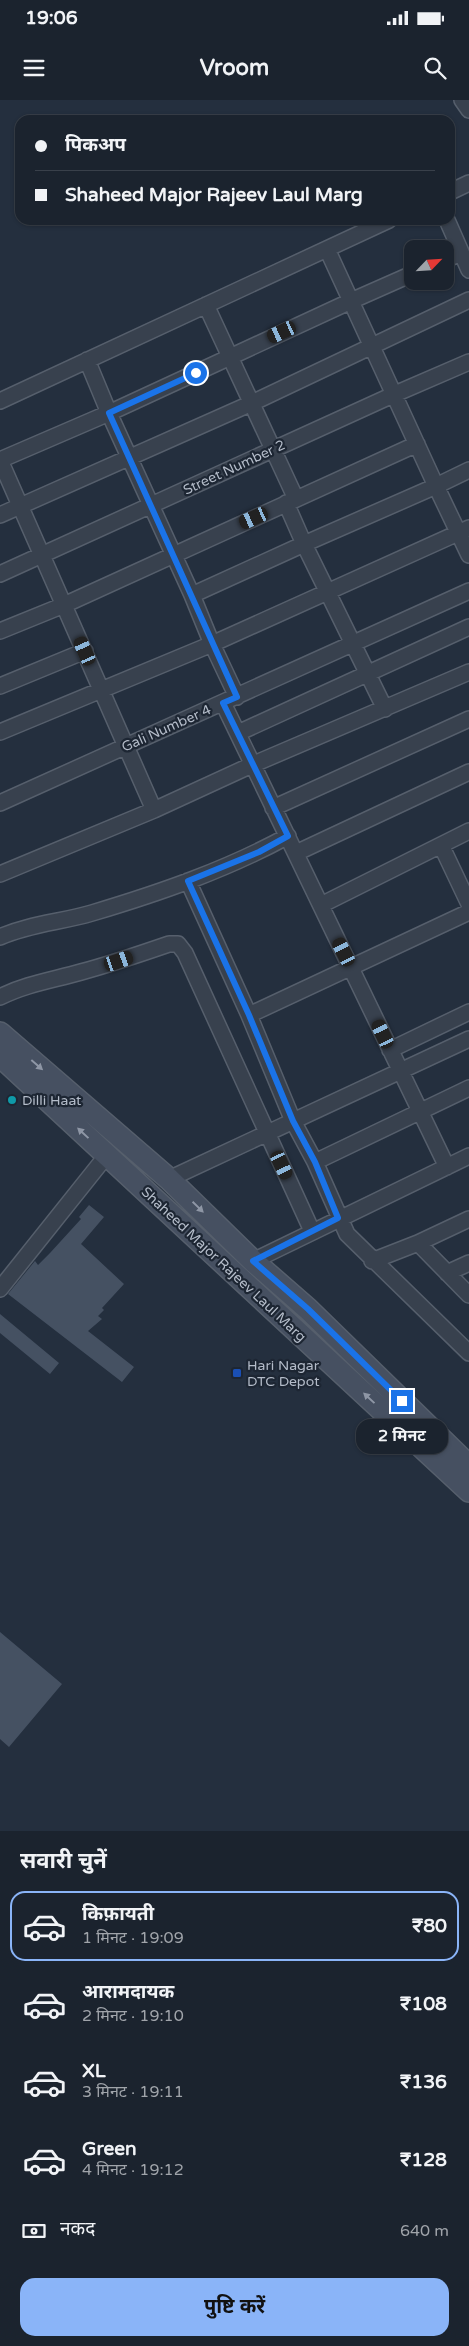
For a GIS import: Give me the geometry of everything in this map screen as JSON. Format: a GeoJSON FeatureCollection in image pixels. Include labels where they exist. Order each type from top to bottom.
{"type":"FeatureCollection","features":[{"type":"Feature","properties":{"kind":"street"},"geometry":{"type":"LineString","coordinates":[[462,100],[469,110]]}},
{"type":"Feature","properties":{"kind":"street"},"geometry":{"type":"LineString","coordinates":[[455,190],[469,183]]}},
{"type":"Feature","properties":{"kind":"street"},"geometry":{"type":"LineString","coordinates":[[0,401],[378,225]]}},
{"type":"Feature","properties":{"kind":"street"},"geometry":{"type":"LineString","coordinates":[[448,225],[469,270]]}},
{"type":"Feature","properties":{"kind":"street"},"geometry":{"type":"LineString","coordinates":[[328,249],[436,486],[464,531],[469,555]]}},
{"type":"Feature","properties":{"kind":"street"},"geometry":{"type":"LineString","coordinates":[[454,256],[462,253]]}},
{"type":"Feature","properties":{"kind":"street"},"geometry":{"type":"LineString","coordinates":[[154,810],[43,554],[0,460],[109,413],[404,278]]}},
{"type":"Feature","properties":{"kind":"street"},"geometry":{"type":"LineString","coordinates":[[0,515],[252,403],[469,300]]}},
{"type":"Feature","properties":{"kind":"street"},"geometry":{"type":"LineString","coordinates":[[206,305],[273,450],[304,544],[385,709]]}},
{"type":"Feature","properties":{"kind":"street"},"geometry":{"type":"LineString","coordinates":[[87,360],[212,644],[230,700],[238,733],[352,967],[446,1167]]}},
{"type":"Feature","properties":{"kind":"street","name":"Street Number 2"},"geometry":{"type":"LineString","coordinates":[[0,574],[469,362]]}},
{"type":"Feature","properties":{"kind":"street"},"geometry":{"type":"LineString","coordinates":[[0,631],[64,605],[417,444]]}},
{"type":"Feature","properties":{"kind":"street"},"geometry":{"type":"LineString","coordinates":[[192,595],[469,470]]}},
{"type":"Feature","properties":{"kind":"street"},"geometry":{"type":"LineString","coordinates":[[0,732],[212,644],[464,531]]}},
{"type":"Feature","properties":{"kind":"street","name":"Gali Number 4"},"geometry":{"type":"LineString","coordinates":[[0,803],[469,591]]}},
{"type":"Feature","properties":{"kind":"street"},"geometry":{"type":"LineString","coordinates":[[238,733],[469,628]]}},
{"type":"Feature","properties":{"kind":"street"},"geometry":{"type":"LineString","coordinates":[[0,686],[85,651]]}},
{"type":"Feature","properties":{"kind":"street"},"geometry":{"type":"LineString","coordinates":[[0,874],[154,810],[254,764],[469,672]]}},
{"type":"Feature","properties":{"kind":"street"},"geometry":{"type":"LineString","coordinates":[[273,808],[469,719]]}},
{"type":"Feature","properties":{"kind":"street"},"geometry":{"type":"LineString","coordinates":[[296,853],[469,772]]}},
{"type":"Feature","properties":{"kind":"street"},"geometry":{"type":"LineString","coordinates":[[321,905],[469,831]]}},
{"type":"Feature","properties":{"kind":"street"},"geometry":{"type":"LineString","coordinates":[[0,937],[37,925],[90,913],[188,881],[259,852],[288,836]]}},
{"type":"Feature","properties":{"kind":"street"},"geometry":{"type":"LineString","coordinates":[[441,845],[469,904]]}},
{"type":"Feature","properties":{"kind":"street"},"geometry":{"type":"LineString","coordinates":[[188,881],[249,1015],[293,1121],[315,1162],[338,1218],[347,1234],[372,1261],[469,1352]]}},
{"type":"Feature","properties":{"kind":"street"},"geometry":{"type":"LineString","coordinates":[[249,1015],[469,912]]}},
{"type":"Feature","properties":{"kind":"street"},"geometry":{"type":"LineString","coordinates":[[0,997],[38,982],[79,973],[169,944],[178,944],[185,953],[312,1231]]}},
{"type":"Feature","properties":{"kind":"street"},"geometry":{"type":"LineString","coordinates":[[390,1050],[469,1012]]}},
{"type":"Feature","properties":{"kind":"street","name":"Shaheed Major Rajeev Laul Marg"},"geometry":{"type":"LineString","coordinates":[[0,1033],[168,1179],[253,1261],[308,1309],[469,1466]]}},
{"type":"Feature","properties":{"kind":"street"},"geometry":{"type":"LineString","coordinates":[[168,1179],[469,1039]]}},
{"type":"Feature","properties":{"kind":"street","name":"Shaheed Major Rajeev Laul Marg"},"geometry":{"type":"LineString","coordinates":[[0,1056],[469,1491]]}},
{"type":"Feature","properties":{"kind":"street"},"geometry":{"type":"LineString","coordinates":[[315,1162],[419,1110],[469,1088]]}},
{"type":"Feature","properties":{"kind":"street"},"geometry":{"type":"LineString","coordinates":[[0,1290],[107,1156]]}},
{"type":"Feature","properties":{"kind":"street"},"geometry":{"type":"LineString","coordinates":[[253,1261],[338,1218],[469,1156]]}},
{"type":"Feature","properties":{"kind":"street"},"geometry":{"type":"LineString","coordinates":[[372,1261],[418,1243],[469,1219]]}},
{"type":"Feature","properties":{"kind":"street"},"geometry":{"type":"LineString","coordinates":[[418,1243],[469,1295]]}},
{"type":"Feature","properties":{"kind":"street"},"geometry":{"type":"LineString","coordinates":[[447,1273],[469,1263]]}},
{"type":"Feature","properties":{"kind":"building"},"geometry":{"type":"Polygon","coordinates":[[[89,1205],[104,1217],[81,1244],[124,1284],[102,1308],[104,1310],[98,1316],[102,1319],[88,1331],[134,1367],[122,1382],[8,1294],[35,1261],[38,1265],[81,1219],[79,1217],[89,1205]]]}},
{"type":"Feature","properties":{"kind":"building"},"geometry":{"type":"Polygon","coordinates":[[[0,1314],[59,1363],[50,1374],[0,1333],[0,1314]]]}},
{"type":"Feature","properties":{"kind":"building"},"geometry":{"type":"Polygon","coordinates":[[[0,1632],[62,1684],[9,1747],[0,1739],[0,1632]]]}},
{"type":"Feature","properties":{"kind":"place","name":"Dilli Haat"},"geometry":{"type":"Point","coordinates":[12,1100]}},
{"type":"Feature","properties":{"kind":"place","name":"Hari Nagar DTC Depot"},"geometry":{"type":"Point","coordinates":[237,1373]}},
{"type":"Feature","properties":{"kind":"route"},"geometry":{"type":"LineString","coordinates":[[196,373],[109,413],[237,697],[223,703],[288,836],[259,852],[188,881],[249,1015],[293,1121],[315,1162],[338,1218],[253,1261],[308,1309],[402,1401]]}}]}
